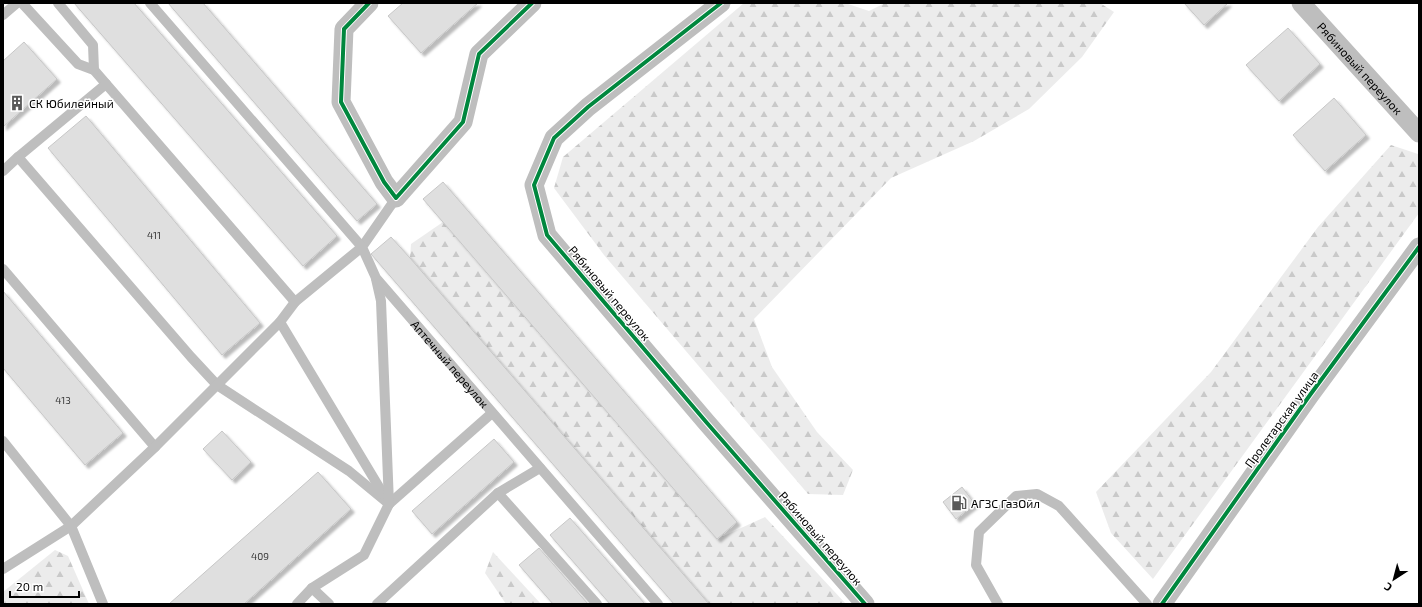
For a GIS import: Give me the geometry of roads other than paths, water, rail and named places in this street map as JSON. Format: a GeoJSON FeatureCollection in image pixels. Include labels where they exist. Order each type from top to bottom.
{"type":"FeatureCollection","features":[{"type":"Feature","properties":{"kind":"street"},"geometry":{"type":"LineString","coordinates":[[369,3],[344,30],[341,102],[384,182],[396,198],[463,122],[479,54],[532,3]]}},
{"type":"Feature","properties":{"kind":"street","name":"Рябиновый переулок"},"geometry":{"type":"LineString","coordinates":[[721,3],[588,107],[554,138],[534,185],[547,235],[866,604]]}},
{"type":"Feature","properties":{"kind":"street","name":"Рябиновый переулок"},"geometry":{"type":"LineString","coordinates":[[1301,3],[1419,133]]}},
{"type":"Feature","properties":{"kind":"street","name":"Пролетарская улица"},"geometry":{"type":"LineString","coordinates":[[1162,604],[1310,395],[1419,247]]}},
{"type":"Feature","properties":{"kind":"lane"},"geometry":{"type":"LineString","coordinates":[[3,15],[17,3]]}},
{"type":"Feature","properties":{"kind":"lane"},"geometry":{"type":"LineString","coordinates":[[22,3],[78,64],[94,70],[296,302]]}},
{"type":"Feature","properties":{"kind":"lane"},"geometry":{"type":"LineString","coordinates":[[58,3],[92,44],[94,70]]}},
{"type":"Feature","properties":{"kind":"lane","name":"Аптечный переулок"},"geometry":{"type":"LineString","coordinates":[[150,3],[362,247],[376,278],[658,604]]}},
{"type":"Feature","properties":{"kind":"lane"},"geometry":{"type":"LineString","coordinates":[[3,171],[106,84]]}},
{"type":"Feature","properties":{"kind":"lane"},"geometry":{"type":"LineString","coordinates":[[18,157],[217,385],[349,471],[389,504]]}},
{"type":"Feature","properties":{"kind":"lane"},"geometry":{"type":"LineString","coordinates":[[3,569],[71,526],[155,447],[280,322],[296,302],[362,247],[396,198]]}},
{"type":"Feature","properties":{"kind":"lane"},"geometry":{"type":"LineString","coordinates":[[3,269],[155,447]]}},
{"type":"Feature","properties":{"kind":"lane"},"geometry":{"type":"LineString","coordinates":[[376,278],[381,301],[389,504]]}},
{"type":"Feature","properties":{"kind":"lane"},"geometry":{"type":"LineString","coordinates":[[280,322],[389,504]]}},
{"type":"Feature","properties":{"kind":"lane"},"geometry":{"type":"LineString","coordinates":[[297,604],[312,588],[364,555],[389,504],[492,412]]}},
{"type":"Feature","properties":{"kind":"lane"},"geometry":{"type":"LineString","coordinates":[[3,441],[71,526],[103,604]]}},
{"type":"Feature","properties":{"kind":"lane"},"geometry":{"type":"LineString","coordinates":[[377,604],[498,493],[540,468]]}},
{"type":"Feature","properties":{"kind":"lane"},"geometry":{"type":"LineString","coordinates":[[498,493],[596,604]]}},
{"type":"Feature","properties":{"kind":"lane"},"geometry":{"type":"LineString","coordinates":[[998,604],[976,565],[980,532],[1016,496],[1037,494],[1059,506],[1147,604]]}},
{"type":"Feature","properties":{"kind":"lane"},"geometry":{"type":"LineString","coordinates":[[312,588],[329,604]]}},
{"type":"Feature","properties":{"kind":"place","name":"СК Юбилейный"},"geometry":{"type":"Point","coordinates":[17,103]}},
{"type":"Feature","properties":{"kind":"place","name":"АГЗС ГазОйл"},"geometry":{"type":"Point","coordinates":[959,503]}}]}
